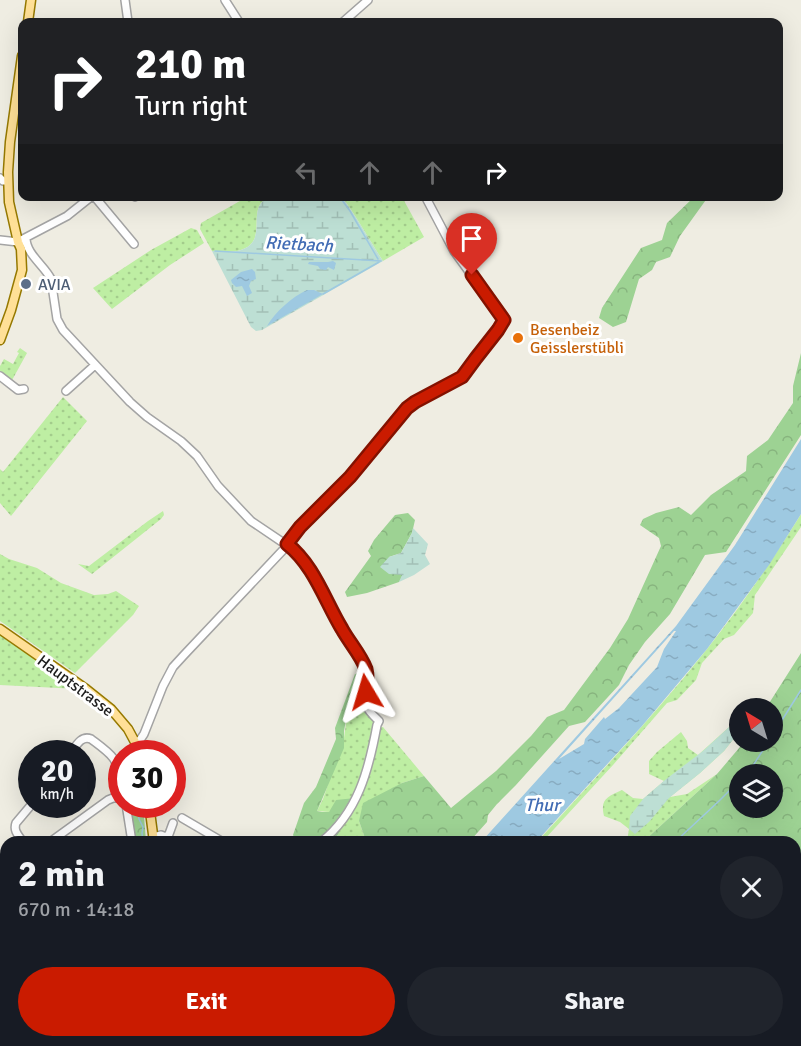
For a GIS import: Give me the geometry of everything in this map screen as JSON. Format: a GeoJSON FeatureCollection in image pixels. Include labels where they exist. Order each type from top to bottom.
{"type":"FeatureCollection","features":[{"type":"Feature","properties":{"kind":"main road"},"geometry":{"type":"LineString","coordinates":[[29,18],[31,0]]}},
{"type":"Feature","properties":{"kind":"main road"},"geometry":{"type":"LineString","coordinates":[[0,340],[10,315],[22,270],[23,241],[10,206],[4,180],[18,85]]}},
{"type":"Feature","properties":{"kind":"main road","name":"Hauptstrasse"},"geometry":{"type":"LineString","coordinates":[[0,629],[103,702],[123,722],[134,740]]}},
{"type":"Feature","properties":{"kind":"main road"},"geometry":{"type":"LineString","coordinates":[[151,818],[154,836]]}},
{"type":"Feature","properties":{"kind":"street"},"geometry":{"type":"LineString","coordinates":[[125,0],[127,18]]}},
{"type":"Feature","properties":{"kind":"street"},"geometry":{"type":"LineString","coordinates":[[225,0],[236,18]]}},
{"type":"Feature","properties":{"kind":"street"},"geometry":{"type":"LineString","coordinates":[[348,18],[368,0]]}},
{"type":"Feature","properties":{"kind":"street"},"geometry":{"type":"LineString","coordinates":[[0,240],[23,241],[67,216],[86,201]]}},
{"type":"Feature","properties":{"kind":"street"},"geometry":{"type":"LineString","coordinates":[[97,201],[134,244]]}},
{"type":"Feature","properties":{"kind":"street"},"geometry":{"type":"LineString","coordinates":[[140,740],[162,686],[184,655],[284,549],[300,527],[350,477],[407,408],[462,377],[504,320],[454,251],[428,201]]}},
{"type":"Feature","properties":{"kind":"street"},"geometry":{"type":"LineString","coordinates":[[23,241],[51,279],[58,322],[70,338],[130,402],[197,456],[218,486],[251,521],[287,544],[295,552],[312,572],[340,627],[363,664],[367,677],[366,705],[379,722],[366,776],[358,794],[335,829],[327,836]]}},
{"type":"Feature","properties":{"kind":"street"},"geometry":{"type":"LineString","coordinates":[[66,391],[95,365]]}},
{"type":"Feature","properties":{"kind":"street"},"geometry":{"type":"LineString","coordinates":[[0,376],[18,390],[24,389]]}},
{"type":"Feature","properties":{"kind":"street"},"geometry":{"type":"LineString","coordinates":[[96,743],[108,753]]}},
{"type":"Feature","properties":{"kind":"street"},"geometry":{"type":"LineString","coordinates":[[58,836],[108,800]]}},
{"type":"Feature","properties":{"kind":"street"},"geometry":{"type":"LineString","coordinates":[[19,836],[15,827],[20,818]]}},
{"type":"Feature","properties":{"kind":"street"},"geometry":{"type":"LineString","coordinates":[[128,818],[131,836]]}},
{"type":"Feature","properties":{"kind":"street"},"geometry":{"type":"LineString","coordinates":[[182,818],[213,836]]}},
{"type":"Feature","properties":{"kind":"street"},"geometry":{"type":"LineString","coordinates":[[168,836],[173,823]]}},
{"type":"Feature","properties":{"kind":"green space"},"geometry":{"type":"Polygon","coordinates":[[[240,201],[264,201],[257,212],[254,240],[241,250],[212,251],[200,229],[201,223],[240,201]]]}},
{"type":"Feature","properties":{"kind":"green space"},"geometry":{"type":"Polygon","coordinates":[[[264,201],[345,201],[383,261],[262,330],[256,331],[251,327],[212,251],[234,251],[249,246],[256,234],[257,212],[264,201]]]}},
{"type":"Feature","properties":{"kind":"green space"},"geometry":{"type":"Polygon","coordinates":[[[345,201],[404,201],[424,237],[383,261],[345,201]]]}},
{"type":"Feature","properties":{"kind":"green space"},"geometry":{"type":"Polygon","coordinates":[[[690,201],[705,201],[680,236],[670,257],[656,262],[652,270],[639,279],[626,322],[613,327],[599,318],[602,308],[641,248],[662,240],[667,223],[690,201]]]}},
{"type":"Feature","properties":{"kind":"green space"},"geometry":{"type":"Polygon","coordinates":[[[191,228],[197,230],[204,243],[170,265],[112,309],[93,288],[151,250],[191,228]]]}},
{"type":"Feature","properties":{"kind":"green space"},"geometry":{"type":"Polygon","coordinates":[[[20,348],[27,353],[11,382],[0,373],[0,366],[4,359],[13,364],[20,348]]]}},
{"type":"Feature","properties":{"kind":"green space"},"geometry":{"type":"Polygon","coordinates":[[[801,353],[801,435],[726,552],[705,555],[670,614],[645,642],[619,685],[585,722],[569,726],[497,804],[488,815],[487,822],[474,836],[364,836],[359,821],[363,803],[402,783],[424,776],[451,808],[496,771],[547,717],[564,710],[610,648],[628,619],[661,546],[659,538],[640,525],[643,519],[679,507],[691,515],[711,495],[746,471],[747,456],[768,440],[793,403],[793,386],[801,353]]]}},
{"type":"Feature","properties":{"kind":"green space"},"geometry":{"type":"Polygon","coordinates":[[[63,397],[87,421],[11,516],[0,503],[0,469],[3,472],[63,397]]]}},
{"type":"Feature","properties":{"kind":"green space"},"geometry":{"type":"Polygon","coordinates":[[[163,511],[164,515],[161,519],[92,574],[78,564],[89,566],[163,511]]]}},
{"type":"Feature","properties":{"kind":"green space"},"geometry":{"type":"Polygon","coordinates":[[[408,513],[415,520],[412,533],[401,553],[389,557],[403,575],[399,582],[347,597],[345,592],[371,556],[368,551],[374,540],[395,515],[408,513]]]}},
{"type":"Feature","properties":{"kind":"green space"},"geometry":{"type":"Polygon","coordinates":[[[801,514],[801,527],[755,595],[753,613],[734,635],[724,639],[702,663],[696,680],[677,700],[667,703],[548,836],[542,836],[687,674],[732,616],[801,514]]]}},
{"type":"Feature","properties":{"kind":"green space"},"geometry":{"type":"Polygon","coordinates":[[[413,528],[428,544],[425,555],[430,564],[399,582],[402,575],[389,574],[380,567],[389,557],[401,553],[413,528]]]}},
{"type":"Feature","properties":{"kind":"green space"},"geometry":{"type":"Polygon","coordinates":[[[0,554],[37,568],[61,583],[94,595],[116,591],[139,606],[133,615],[75,673],[0,621],[0,554]]]}},
{"type":"Feature","properties":{"kind":"green space"},"geometry":{"type":"Polygon","coordinates":[[[0,635],[8,640],[78,689],[0,685],[0,635]]]}},
{"type":"Feature","properties":{"kind":"green space"},"geometry":{"type":"Polygon","coordinates":[[[801,653],[801,836],[649,836],[717,774],[736,752],[783,752],[783,698],[772,698],[801,653]]]}},
{"type":"Feature","properties":{"kind":"green space"},"geometry":{"type":"Polygon","coordinates":[[[355,674],[365,674],[348,709],[344,748],[317,811],[329,812],[336,800],[355,798],[339,821],[337,836],[294,836],[304,803],[316,787],[336,739],[335,728],[355,674]]]}},
{"type":"Feature","properties":{"kind":"green space"},"geometry":{"type":"Polygon","coordinates":[[[365,674],[365,699],[376,723],[371,754],[355,798],[329,812],[317,811],[344,738],[348,709],[365,674]]]}},
{"type":"Feature","properties":{"kind":"green space"},"geometry":{"type":"Polygon","coordinates":[[[380,727],[383,727],[424,776],[402,783],[359,821],[364,836],[337,836],[338,826],[353,806],[380,727]]]}},
{"type":"Feature","properties":{"kind":"green space"},"geometry":{"type":"Polygon","coordinates":[[[729,727],[729,745],[724,751],[670,797],[687,794],[717,774],[649,836],[628,836],[629,829],[620,822],[604,816],[604,802],[612,795],[622,790],[633,798],[643,799],[664,781],[649,774],[649,761],[681,732],[687,741],[688,748],[698,755],[729,727]]]}},
{"type":"Feature","properties":{"kind":"green space"},"geometry":{"type":"Polygon","coordinates":[[[729,727],[729,745],[724,751],[669,798],[649,822],[635,834],[629,829],[630,816],[643,799],[729,727]]]}},
{"type":"Feature","properties":{"kind":"green space"},"geometry":{"type":"Polygon","coordinates":[[[130,818],[144,818],[146,836],[132,836],[130,818]]]}},
{"type":"Feature","properties":{"kind":"water"},"geometry":{"type":"Polygon","coordinates":[[[333,261],[336,263],[334,270],[328,267],[326,270],[320,269],[318,266],[308,264],[309,262],[333,261]]]}},
{"type":"Feature","properties":{"kind":"water"},"geometry":{"type":"Polygon","coordinates":[[[252,269],[256,279],[251,281],[249,286],[252,293],[247,296],[242,286],[236,287],[231,280],[241,272],[252,269]]]}},
{"type":"Feature","properties":{"kind":"water"},"geometry":{"type":"Polygon","coordinates":[[[307,290],[323,294],[267,326],[284,305],[307,290]]]}},
{"type":"Feature","properties":{"kind":"water","name":"Thur"},"geometry":{"type":"Polygon","coordinates":[[[801,439],[801,514],[769,565],[707,649],[642,726],[542,836],[487,836],[676,626],[735,545],[801,439]],[[676,631],[559,759],[584,744],[585,739],[604,717],[605,719],[619,708],[657,667],[664,649],[676,631]]]}},
{"type":"Feature","properties":{"kind":"waterway"},"geometry":{"type":"LineString","coordinates":[[343,201],[378,259]]}},
{"type":"Feature","properties":{"kind":"waterway","name":"Rietbach"},"geometry":{"type":"LineString","coordinates":[[215,251],[381,261]]}},
{"type":"Feature","properties":{"kind":"waterway"},"geometry":{"type":"LineString","coordinates":[[323,294],[379,262]]}},
{"type":"Feature","properties":{"kind":"waterway"},"geometry":{"type":"LineString","coordinates":[[783,719],[801,690]]}},
{"type":"Feature","properties":{"kind":"waterway"},"geometry":{"type":"LineString","coordinates":[[754,764],[762,752]]}},
{"type":"Feature","properties":{"kind":"waterway"},"geometry":{"type":"LineString","coordinates":[[681,836],[729,791]]}},
{"type":"Feature","properties":{"kind":"waterway"},"geometry":{"type":"LineString","coordinates":[[139,818],[143,827],[142,836]]}},
{"type":"Feature","properties":{"kind":"place","name":"AVIA"},"geometry":{"type":"Point","coordinates":[26,284]}},
{"type":"Feature","properties":{"kind":"place","name":"Besenbeiz Geisslerstübli"},"geometry":{"type":"Point","coordinates":[518,338]}},
{"type":"Feature","properties":{"kind":"route"},"geometry":{"type":"LineString","coordinates":[[366,692],[366,669],[340,627],[312,572],[287,544],[300,527],[350,477],[407,408],[462,377],[501,326],[504,320],[472,275]]}}]}
